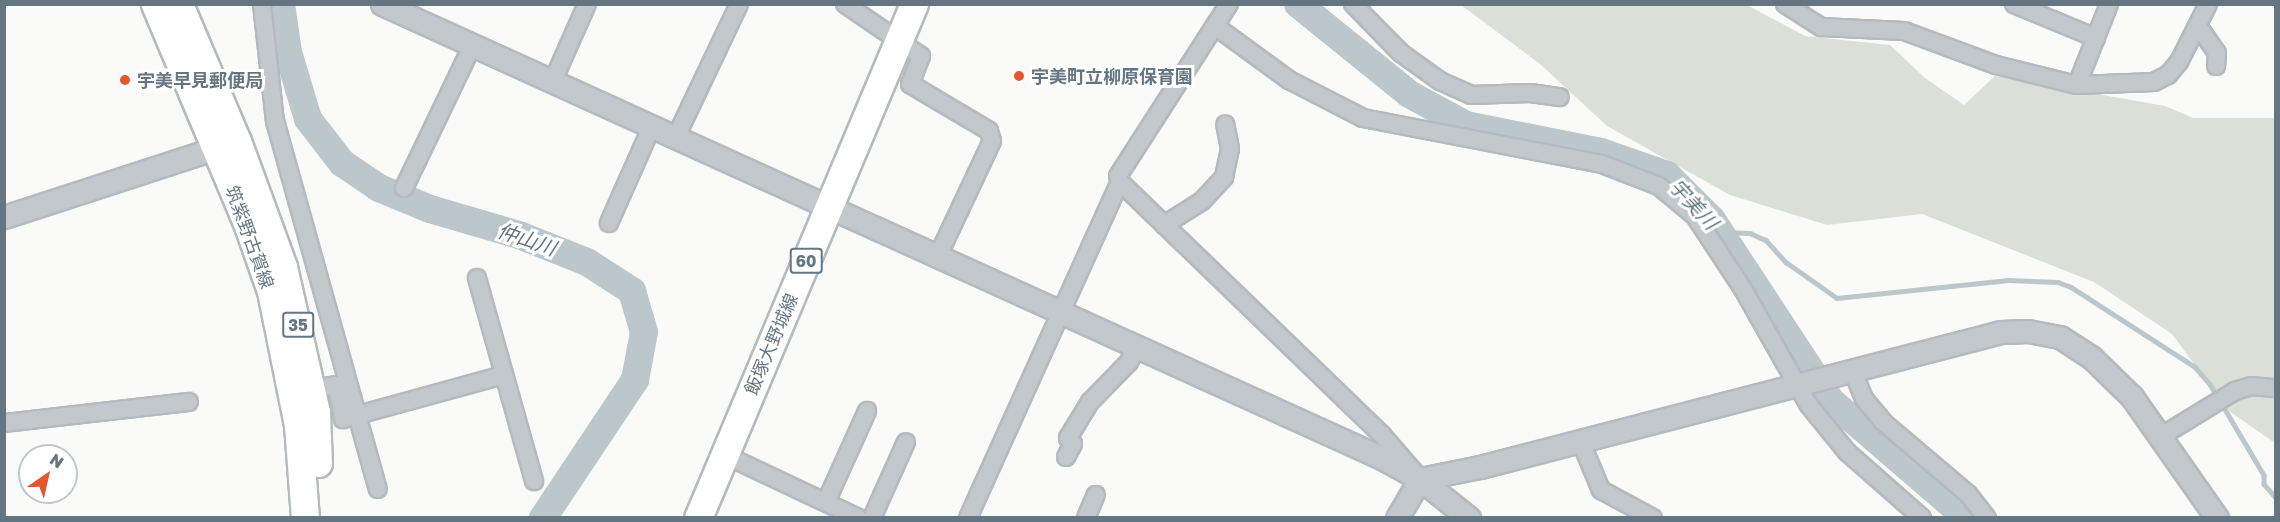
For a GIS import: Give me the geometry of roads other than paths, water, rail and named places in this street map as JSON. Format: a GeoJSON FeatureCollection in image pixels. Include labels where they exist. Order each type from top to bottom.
{"type":"FeatureCollection","features":[{"type":"Feature","properties":{"kind":"main road","name":"筑紫野古賀線"},"geometry":{"type":"LineString","coordinates":[[155,4],[227,144],[284,267],[312,389],[322,518]]}},
{"type":"Feature","properties":{"kind":"main road","name":"筑紫野古賀線"},"geometry":{"type":"LineString","coordinates":[[179,4],[227,144],[271,291],[298,425],[305,518]]}},
{"type":"Feature","properties":{"kind":"main road","name":"飯塚大野城線"},"geometry":{"type":"LineString","coordinates":[[698,518],[914,4]]}},
{"type":"Feature","properties":{"kind":"street"},"geometry":{"type":"LineString","coordinates":[[262,4],[275,121],[360,416],[378,489]]}},
{"type":"Feature","properties":{"kind":"street"},"geometry":{"type":"LineString","coordinates":[[382,4],[827,209],[1382,458],[1420,479],[1469,518]]}},
{"type":"Feature","properties":{"kind":"street"},"geometry":{"type":"LineString","coordinates":[[552,83],[587,4]]}},
{"type":"Feature","properties":{"kind":"street"},"geometry":{"type":"LineString","coordinates":[[675,139],[739,4]]}},
{"type":"Feature","properties":{"kind":"street"},"geometry":{"type":"LineString","coordinates":[[845,4],[921,56],[910,84],[989,131],[992,141],[938,258]]}},
{"type":"Feature","properties":{"kind":"street"},"geometry":{"type":"LineString","coordinates":[[1229,4],[1118,176],[1120,182],[1382,435],[1420,479]]}},
{"type":"Feature","properties":{"kind":"street"},"geometry":{"type":"LineString","coordinates":[[1353,4],[1401,52],[1440,81],[1471,94],[1530,93],[1560,97]]}},
{"type":"Feature","properties":{"kind":"street"},"geometry":{"type":"LineString","coordinates":[[1785,4],[1821,27],[1904,31],[1996,65],[2077,84],[2154,82],[2168,75],[2198,26],[2208,4]]}},
{"type":"Feature","properties":{"kind":"street"},"geometry":{"type":"LineString","coordinates":[[2014,4],[2096,38]]}},
{"type":"Feature","properties":{"kind":"street"},"geometry":{"type":"LineString","coordinates":[[2077,84],[2109,4]]}},
{"type":"Feature","properties":{"kind":"street"},"geometry":{"type":"LineString","coordinates":[[1215,26],[1289,80],[1356,116],[1457,139],[1602,164],[1659,186],[1695,216],[1743,289],[1797,383],[1847,452],[1922,518]]}},
{"type":"Feature","properties":{"kind":"street"},"geometry":{"type":"LineString","coordinates":[[2198,26],[2217,53],[2216,66]]}},
{"type":"Feature","properties":{"kind":"street"},"geometry":{"type":"LineString","coordinates":[[404,188],[472,46]]}},
{"type":"Feature","properties":{"kind":"street"},"geometry":{"type":"LineString","coordinates":[[1164,225],[1202,201],[1224,177],[1230,149],[1225,124]]}},
{"type":"Feature","properties":{"kind":"street"},"geometry":{"type":"LineString","coordinates":[[609,223],[651,128]]}},
{"type":"Feature","properties":{"kind":"street"},"geometry":{"type":"LineString","coordinates":[[4,217],[227,144]]}},
{"type":"Feature","properties":{"kind":"street"},"geometry":{"type":"LineString","coordinates":[[968,518],[1120,182]]}},
{"type":"Feature","properties":{"kind":"street"},"geometry":{"type":"LineString","coordinates":[[477,278],[534,481]]}},
{"type":"Feature","properties":{"kind":"street"},"geometry":{"type":"LineString","coordinates":[[1397,518],[1420,479],[1480,467],[1797,383],[2001,332],[2028,331],[2060,337],[2091,357],[2132,397],[2217,518]]}},
{"type":"Feature","properties":{"kind":"street"},"geometry":{"type":"LineString","coordinates":[[1066,457],[1073,444],[1068,438],[1090,402],[1129,362],[1136,347]]}},
{"type":"Feature","properties":{"kind":"street"},"geometry":{"type":"LineString","coordinates":[[1849,370],[1863,399],[1883,422],[1968,494],[1987,518]]}},
{"type":"Feature","properties":{"kind":"street"},"geometry":{"type":"LineString","coordinates":[[312,389],[336,385],[343,419],[504,375]]}},
{"type":"Feature","properties":{"kind":"street"},"geometry":{"type":"LineString","coordinates":[[2160,437],[2235,391],[2251,386],[2276,388]]}},
{"type":"Feature","properties":{"kind":"street"},"geometry":{"type":"LineString","coordinates":[[4,423],[189,402]]}},
{"type":"Feature","properties":{"kind":"street"},"geometry":{"type":"LineString","coordinates":[[826,502],[867,411]]}},
{"type":"Feature","properties":{"kind":"street"},"geometry":{"type":"LineString","coordinates":[[1580,440],[1601,490],[1653,518]]}},
{"type":"Feature","properties":{"kind":"street"},"geometry":{"type":"LineString","coordinates":[[872,518],[906,442]]}},
{"type":"Feature","properties":{"kind":"street"},"geometry":{"type":"LineString","coordinates":[[725,455],[858,518]]}},
{"type":"Feature","properties":{"kind":"street"},"geometry":{"type":"LineString","coordinates":[[1086,518],[1096,495]]}},
{"type":"Feature","properties":{"kind":"waterway","name":"仲山川"},"geometry":{"type":"LineString","coordinates":[[281,4],[288,52],[308,119],[342,163],[379,188],[430,209],[519,235],[587,262],[632,291],[644,332],[635,380],[543,518]]}},
{"type":"Feature","properties":{"kind":"waterway","name":"宇美川"},"geometry":{"type":"LineString","coordinates":[[1298,4],[1409,94],[1466,125],[1601,152],[1667,175],[1712,220],[1831,401],[1967,518]]}},
{"type":"Feature","properties":{"kind":"waterway"},"geometry":{"type":"LineString","coordinates":[[1721,232],[1750,233],[1766,240],[1786,262],[1837,298],[2008,280],[2058,282],[2071,287],[2195,367],[2210,384],[2264,475],[2264,484],[2276,498]]}},
{"type":"Feature","properties":{"kind":"place","name":"宇美町立柳原保育園"},"geometry":{"type":"Point","coordinates":[1019,76]}},
{"type":"Feature","properties":{"kind":"place","name":"宇美早見郵便局"},"geometry":{"type":"Point","coordinates":[125,80]}}]}
